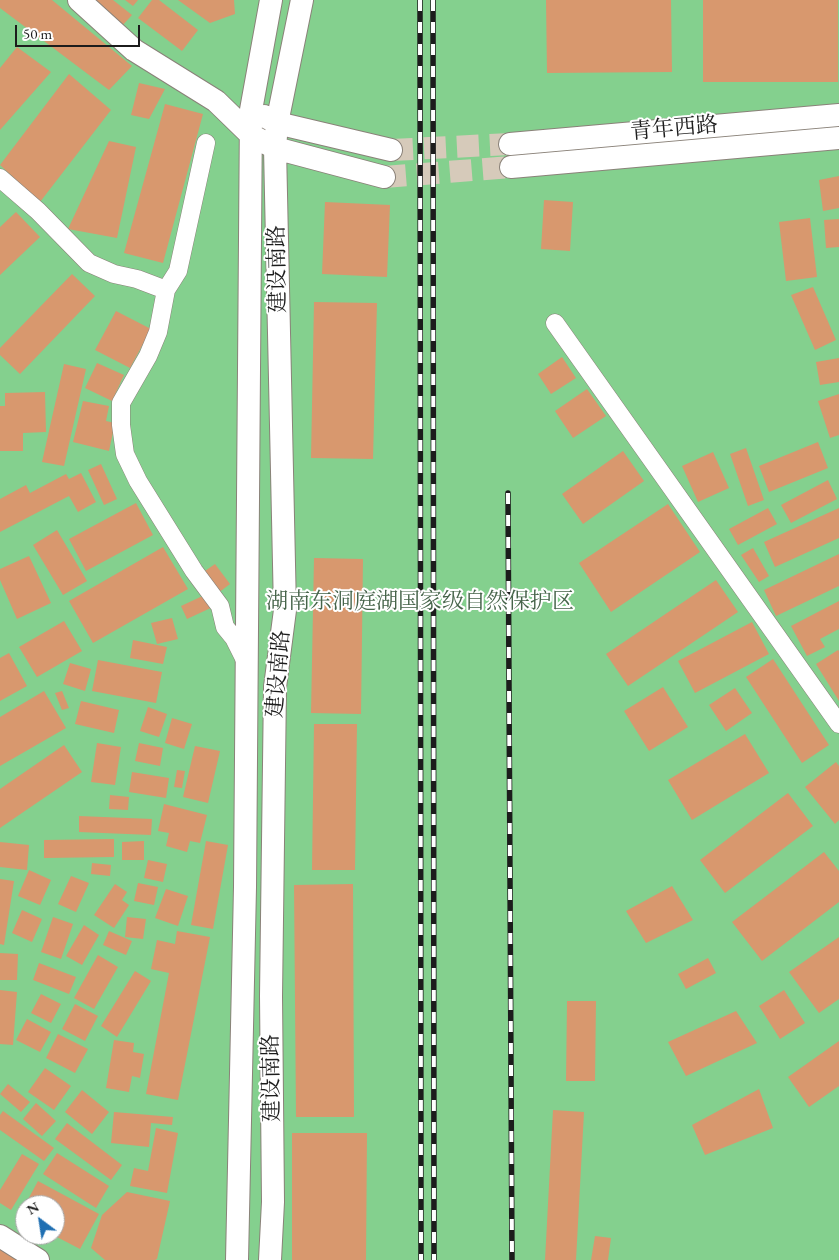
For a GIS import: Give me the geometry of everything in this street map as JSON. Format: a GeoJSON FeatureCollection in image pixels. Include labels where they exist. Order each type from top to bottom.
{"type":"FeatureCollection","features":[{"type":"Feature","properties":{"kind":"main road"},"geometry":{"type":"LineString","coordinates":[[78,0],[134,50],[216,101],[251,135],[275,148],[384,177]]}},
{"type":"Feature","properties":{"kind":"main road","name":"建设南路"},"geometry":{"type":"LineString","coordinates":[[237,1260],[245,896],[251,110],[271,0]]}},
{"type":"Feature","properties":{"kind":"main road","name":"建设南路"},"geometry":{"type":"LineString","coordinates":[[270,1260],[273,1202],[271,996],[275,687],[286,610],[275,148],[278,123],[302,0]]}},
{"type":"Feature","properties":{"kind":"main road"},"geometry":{"type":"LineString","coordinates":[[216,101],[251,110],[278,123],[391,150]]}},
{"type":"Feature","properties":{"kind":"main road","name":"青年西路"},"geometry":{"type":"LineString","coordinates":[[510,144],[839,115]]}},
{"type":"Feature","properties":{"kind":"main road","name":"青年西路"},"geometry":{"type":"LineString","coordinates":[[511,167],[839,138]]}},
{"type":"Feature","properties":{"kind":"main road"},"geometry":{"type":"LineString","coordinates":[[0,1236],[38,1260]]}},
{"type":"Feature","properties":{"kind":"street"},"geometry":{"type":"LineString","coordinates":[[206,143],[178,271],[166,290],[158,332],[148,356],[121,403],[121,425],[125,454],[138,481],[194,571],[220,606],[226,627],[246,662]]}},
{"type":"Feature","properties":{"kind":"street"},"geometry":{"type":"LineString","coordinates":[[0,178],[38,211],[89,263],[114,274],[137,279],[166,290]]}},
{"type":"Feature","properties":{"kind":"street"},"geometry":{"type":"LineString","coordinates":[[555,323],[839,724]]}},
{"type":"Feature","properties":{"kind":"green space","name":"湖南东洞庭湖国家级自然保护区"},"geometry":{"type":"Polygon","coordinates":[[[0,0],[839,0],[839,1260],[0,1260],[0,0]]]}},
{"type":"Feature","properties":{"kind":"building"},"geometry":{"type":"Polygon","coordinates":[[[0,0],[52,0],[132,66],[109,90],[0,8],[0,0]]]}},
{"type":"Feature","properties":{"kind":"building"},"geometry":{"type":"Polygon","coordinates":[[[89,0],[113,0],[132,15],[122,26],[89,0]]]}},
{"type":"Feature","properties":{"kind":"building"},"geometry":{"type":"Polygon","coordinates":[[[125,0],[138,0],[133,6],[125,0]]]}},
{"type":"Feature","properties":{"kind":"building"},"geometry":{"type":"Polygon","coordinates":[[[152,0],[159,0],[198,30],[182,51],[138,18],[152,0]]]}},
{"type":"Feature","properties":{"kind":"building"},"geometry":{"type":"Polygon","coordinates":[[[178,0],[234,0],[235,14],[210,23],[178,0]]]}},
{"type":"Feature","properties":{"kind":"building"},"geometry":{"type":"Polygon","coordinates":[[[546,0],[671,0],[672,72],[547,73],[546,0]]]}},
{"type":"Feature","properties":{"kind":"building"},"geometry":{"type":"Polygon","coordinates":[[[703,0],[838,0],[838,82],[703,82],[703,0]]]}},
{"type":"Feature","properties":{"kind":"building"},"geometry":{"type":"Polygon","coordinates":[[[17,47],[51,72],[0,130],[0,68],[17,47]]]}},
{"type":"Feature","properties":{"kind":"building"},"geometry":{"type":"Polygon","coordinates":[[[69,74],[111,110],[40,202],[0,165],[69,74]]]}},
{"type":"Feature","properties":{"kind":"building"},"geometry":{"type":"Polygon","coordinates":[[[139,83],[165,89],[149,119],[131,115],[139,83]]]}},
{"type":"Feature","properties":{"kind":"building"},"geometry":{"type":"Polygon","coordinates":[[[165,104],[203,114],[163,263],[124,253],[165,104]]]}},
{"type":"Feature","properties":{"kind":"building"},"geometry":{"type":"Polygon","coordinates":[[[109,141],[136,147],[117,238],[68,229],[109,141]]]}},
{"type":"Feature","properties":{"kind":"building"},"geometry":{"type":"Polygon","coordinates":[[[839,176],[839,208],[823,211],[819,180],[839,176]]]}},
{"type":"Feature","properties":{"kind":"building"},"geometry":{"type":"Polygon","coordinates":[[[544,200],[573,202],[570,251],[541,249],[544,200]]]}},
{"type":"Feature","properties":{"kind":"building"},"geometry":{"type":"Polygon","coordinates":[[[325,202],[390,205],[387,277],[322,274],[325,202]]]}},
{"type":"Feature","properties":{"kind":"building"},"geometry":{"type":"Polygon","coordinates":[[[16,212],[40,237],[0,275],[0,227],[16,212]]]}},
{"type":"Feature","properties":{"kind":"building"},"geometry":{"type":"Polygon","coordinates":[[[810,218],[817,277],[786,281],[779,222],[810,218]]]}},
{"type":"Feature","properties":{"kind":"building"},"geometry":{"type":"Polygon","coordinates":[[[839,219],[839,247],[826,248],[824,220],[839,219]]]}},
{"type":"Feature","properties":{"kind":"building"},"geometry":{"type":"Polygon","coordinates":[[[72,274],[95,296],[20,374],[0,355],[0,348],[72,274]]]}},
{"type":"Feature","properties":{"kind":"building"},"geometry":{"type":"Polygon","coordinates":[[[813,287],[836,340],[815,350],[791,295],[813,287]]]}},
{"type":"Feature","properties":{"kind":"building"},"geometry":{"type":"Polygon","coordinates":[[[314,302],[377,303],[373,459],[311,458],[314,302]]]}},
{"type":"Feature","properties":{"kind":"building"},"geometry":{"type":"Polygon","coordinates":[[[116,311],[151,329],[130,368],[95,350],[116,311]]]}},
{"type":"Feature","properties":{"kind":"building"},"geometry":{"type":"Polygon","coordinates":[[[562,357],[576,378],[551,394],[538,374],[562,357]]]}},
{"type":"Feature","properties":{"kind":"building"},"geometry":{"type":"Polygon","coordinates":[[[839,358],[839,382],[820,385],[816,362],[839,358]]]}},
{"type":"Feature","properties":{"kind":"building"},"geometry":{"type":"Polygon","coordinates":[[[97,363],[124,375],[112,401],[85,388],[97,363]]]}},
{"type":"Feature","properties":{"kind":"building"},"geometry":{"type":"Polygon","coordinates":[[[64,364],[86,369],[64,466],[42,462],[64,364]]]}},
{"type":"Feature","properties":{"kind":"building"},"geometry":{"type":"Polygon","coordinates":[[[587,389],[606,416],[573,438],[555,411],[587,389]]]}},
{"type":"Feature","properties":{"kind":"building"},"geometry":{"type":"Polygon","coordinates":[[[45,392],[46,432],[23,433],[23,451],[0,451],[0,406],[5,406],[5,393],[45,392]]]}},
{"type":"Feature","properties":{"kind":"building"},"geometry":{"type":"Polygon","coordinates":[[[839,394],[839,435],[830,438],[818,401],[839,394]]]}},
{"type":"Feature","properties":{"kind":"building"},"geometry":{"type":"Polygon","coordinates":[[[83,401],[109,406],[106,421],[115,423],[109,451],[73,442],[83,401]]]}},
{"type":"Feature","properties":{"kind":"building"},"geometry":{"type":"Polygon","coordinates":[[[818,442],[828,468],[769,492],[759,466],[818,442]]]}},
{"type":"Feature","properties":{"kind":"building"},"geometry":{"type":"Polygon","coordinates":[[[746,448],[764,500],[748,506],[730,454],[746,448]]]}},
{"type":"Feature","properties":{"kind":"building"},"geometry":{"type":"Polygon","coordinates":[[[623,451],[644,481],[583,524],[562,494],[623,451]]]}},
{"type":"Feature","properties":{"kind":"building"},"geometry":{"type":"Polygon","coordinates":[[[713,452],[729,488],[698,502],[682,466],[713,452]]]}},
{"type":"Feature","properties":{"kind":"building"},"geometry":{"type":"Polygon","coordinates":[[[101,464],[117,499],[104,505],[88,470],[101,464]]]}},
{"type":"Feature","properties":{"kind":"building"},"geometry":{"type":"Polygon","coordinates":[[[81,473],[96,502],[78,512],[69,496],[0,532],[0,499],[26,485],[30,493],[66,474],[69,479],[81,473]]]}},
{"type":"Feature","properties":{"kind":"building"},"geometry":{"type":"Polygon","coordinates":[[[828,480],[837,499],[791,523],[781,505],[828,480]]]}},
{"type":"Feature","properties":{"kind":"building"},"geometry":{"type":"Polygon","coordinates":[[[136,503],[153,535],[86,571],[69,539],[136,503]]]}},
{"type":"Feature","properties":{"kind":"building"},"geometry":{"type":"Polygon","coordinates":[[[668,504],[700,552],[611,612],[579,563],[668,504]]]}},
{"type":"Feature","properties":{"kind":"building"},"geometry":{"type":"Polygon","coordinates":[[[768,508],[777,524],[738,545],[729,529],[768,508]]]}},
{"type":"Feature","properties":{"kind":"building"},"geometry":{"type":"Polygon","coordinates":[[[839,508],[839,538],[775,567],[764,542],[839,508]]]}},
{"type":"Feature","properties":{"kind":"building"},"geometry":{"type":"Polygon","coordinates":[[[57,530],[87,581],[63,595],[33,545],[57,530]]]}},
{"type":"Feature","properties":{"kind":"building"},"geometry":{"type":"Polygon","coordinates":[[[163,547],[188,589],[93,643],[69,601],[163,547]]]}},
{"type":"Feature","properties":{"kind":"building"},"geometry":{"type":"Polygon","coordinates":[[[753,548],[769,576],[759,582],[741,555],[753,548]]]}},
{"type":"Feature","properties":{"kind":"building"},"geometry":{"type":"Polygon","coordinates":[[[839,554],[839,586],[776,616],[764,590],[839,554]]]}},
{"type":"Feature","properties":{"kind":"building"},"geometry":{"type":"Polygon","coordinates":[[[29,556],[51,603],[17,619],[0,580],[0,569],[29,556]]]}},
{"type":"Feature","properties":{"kind":"building"},"geometry":{"type":"Polygon","coordinates":[[[314,558],[363,559],[361,714],[311,713],[314,558]]]}},
{"type":"Feature","properties":{"kind":"building"},"geometry":{"type":"Polygon","coordinates":[[[215,564],[230,584],[218,593],[202,573],[215,564]]]}},
{"type":"Feature","properties":{"kind":"building"},"geometry":{"type":"Polygon","coordinates":[[[716,580],[738,612],[628,686],[606,654],[716,580]]]}},
{"type":"Feature","properties":{"kind":"building"},"geometry":{"type":"Polygon","coordinates":[[[209,593],[215,606],[187,619],[181,606],[209,593]]]}},
{"type":"Feature","properties":{"kind":"building"},"geometry":{"type":"Polygon","coordinates":[[[839,601],[839,629],[820,639],[825,647],[807,656],[791,626],[839,601]]]}},
{"type":"Feature","properties":{"kind":"building"},"geometry":{"type":"Polygon","coordinates":[[[172,618],[178,639],[157,644],[151,623],[172,618]]]}},
{"type":"Feature","properties":{"kind":"building"},"geometry":{"type":"Polygon","coordinates":[[[64,621],[82,651],[37,677],[19,647],[64,621]]]}},
{"type":"Feature","properties":{"kind":"building"},"geometry":{"type":"Polygon","coordinates":[[[752,622],[769,654],[695,693],[678,661],[752,622]]]}},
{"type":"Feature","properties":{"kind":"building"},"geometry":{"type":"Polygon","coordinates":[[[133,640],[167,647],[163,664],[130,658],[133,640]]]}},
{"type":"Feature","properties":{"kind":"building"},"geometry":{"type":"Polygon","coordinates":[[[839,651],[839,701],[816,664],[839,651]]]}},
{"type":"Feature","properties":{"kind":"building"},"geometry":{"type":"Polygon","coordinates":[[[9,653],[27,686],[0,701],[0,658],[9,653]]]}},
{"type":"Feature","properties":{"kind":"building"},"geometry":{"type":"Polygon","coordinates":[[[773,659],[829,745],[802,763],[746,677],[773,659]]]}},
{"type":"Feature","properties":{"kind":"building"},"geometry":{"type":"Polygon","coordinates":[[[98,660],[162,672],[156,703],[92,691],[98,660]]]}},
{"type":"Feature","properties":{"kind":"building"},"geometry":{"type":"Polygon","coordinates":[[[70,663],[91,669],[85,691],[63,684],[70,663]]]}},
{"type":"Feature","properties":{"kind":"building"},"geometry":{"type":"Polygon","coordinates":[[[663,687],[688,727],[649,751],[624,711],[663,687]]]}},
{"type":"Feature","properties":{"kind":"building"},"geometry":{"type":"Polygon","coordinates":[[[735,688],[752,713],[726,731],[709,705],[735,688]]]}},
{"type":"Feature","properties":{"kind":"building"},"geometry":{"type":"Polygon","coordinates":[[[44,691],[66,728],[0,766],[0,717],[44,691]]]}},
{"type":"Feature","properties":{"kind":"building"},"geometry":{"type":"Polygon","coordinates":[[[62,691],[69,708],[62,710],[55,693],[62,691]]]}},
{"type":"Feature","properties":{"kind":"building"},"geometry":{"type":"Polygon","coordinates":[[[81,701],[119,710],[114,733],[75,724],[81,701]]]}},
{"type":"Feature","properties":{"kind":"building"},"geometry":{"type":"Polygon","coordinates":[[[148,707],[167,714],[159,737],[140,731],[148,707]]]}},
{"type":"Feature","properties":{"kind":"building"},"geometry":{"type":"Polygon","coordinates":[[[172,718],[192,724],[184,749],[165,743],[172,718]]]}},
{"type":"Feature","properties":{"kind":"building"},"geometry":{"type":"Polygon","coordinates":[[[314,724],[357,724],[355,870],[312,870],[314,724]]]}},
{"type":"Feature","properties":{"kind":"building"},"geometry":{"type":"Polygon","coordinates":[[[745,734],[769,773],[692,820],[668,780],[745,734]]]}},
{"type":"Feature","properties":{"kind":"building"},"geometry":{"type":"Polygon","coordinates":[[[97,743],[121,747],[115,785],[91,782],[97,743]]]}},
{"type":"Feature","properties":{"kind":"building"},"geometry":{"type":"Polygon","coordinates":[[[139,743],[163,748],[160,766],[135,761],[139,743]]]}},
{"type":"Feature","properties":{"kind":"building"},"geometry":{"type":"Polygon","coordinates":[[[64,745],[82,772],[0,828],[0,789],[64,745]]]}},
{"type":"Feature","properties":{"kind":"building"},"geometry":{"type":"Polygon","coordinates":[[[195,746],[220,751],[208,803],[183,797],[195,746]]]}},
{"type":"Feature","properties":{"kind":"building"},"geometry":{"type":"Polygon","coordinates":[[[836,762],[839,766],[839,820],[835,824],[805,787],[836,762]]]}},
{"type":"Feature","properties":{"kind":"building"},"geometry":{"type":"Polygon","coordinates":[[[177,770],[185,771],[182,788],[174,787],[177,770]]]}},
{"type":"Feature","properties":{"kind":"building"},"geometry":{"type":"Polygon","coordinates":[[[132,772],[169,778],[166,798],[129,792],[132,772]]]}},
{"type":"Feature","properties":{"kind":"building"},"geometry":{"type":"Polygon","coordinates":[[[788,793],[813,826],[725,893],[700,860],[788,793]]]}},
{"type":"Feature","properties":{"kind":"building"},"geometry":{"type":"Polygon","coordinates":[[[110,795],[129,797],[128,810],[109,809],[110,795]]]}},
{"type":"Feature","properties":{"kind":"building"},"geometry":{"type":"Polygon","coordinates":[[[164,804],[207,815],[200,843],[190,841],[187,852],[166,846],[169,833],[158,831],[164,804]]]}},
{"type":"Feature","properties":{"kind":"building"},"geometry":{"type":"Polygon","coordinates":[[[79,816],[152,819],[151,835],[79,832],[79,816]]]}},
{"type":"Feature","properties":{"kind":"building"},"geometry":{"type":"Polygon","coordinates":[[[114,839],[114,857],[44,858],[44,840],[114,839]]]}},
{"type":"Feature","properties":{"kind":"building"},"geometry":{"type":"Polygon","coordinates":[[[144,841],[144,860],[122,860],[122,842],[144,841]]]}},
{"type":"Feature","properties":{"kind":"building"},"geometry":{"type":"Polygon","coordinates":[[[206,841],[228,845],[213,929],[191,925],[206,841]]]}},
{"type":"Feature","properties":{"kind":"building"},"geometry":{"type":"Polygon","coordinates":[[[0,842],[29,845],[27,870],[0,867],[0,842]]]}},
{"type":"Feature","properties":{"kind":"building"},"geometry":{"type":"Polygon","coordinates":[[[824,852],[839,871],[839,902],[762,961],[732,922],[824,852]]]}},
{"type":"Feature","properties":{"kind":"building"},"geometry":{"type":"Polygon","coordinates":[[[148,860],[167,864],[163,882],[144,878],[148,860]]]}},
{"type":"Feature","properties":{"kind":"building"},"geometry":{"type":"Polygon","coordinates":[[[92,863],[111,865],[110,876],[91,874],[92,863]]]}},
{"type":"Feature","properties":{"kind":"building"},"geometry":{"type":"Polygon","coordinates":[[[29,870],[51,880],[40,905],[18,896],[29,870]]]}},
{"type":"Feature","properties":{"kind":"building"},"geometry":{"type":"Polygon","coordinates":[[[71,876],[89,883],[76,912],[58,904],[71,876]]]}},
{"type":"Feature","properties":{"kind":"building"},"geometry":{"type":"Polygon","coordinates":[[[0,879],[14,881],[4,945],[0,944],[0,879]]]}},
{"type":"Feature","properties":{"kind":"building"},"geometry":{"type":"Polygon","coordinates":[[[138,883],[158,887],[154,905],[134,901],[138,883]]]}},
{"type":"Feature","properties":{"kind":"building"},"geometry":{"type":"Polygon","coordinates":[[[115,884],[127,892],[122,900],[129,905],[114,928],[94,915],[115,884]]]}},
{"type":"Feature","properties":{"kind":"building"},"geometry":{"type":"Polygon","coordinates":[[[353,884],[354,1117],[296,1117],[294,885],[353,884]]]}},
{"type":"Feature","properties":{"kind":"building"},"geometry":{"type":"Polygon","coordinates":[[[672,886],[693,920],[646,943],[626,911],[672,886]]]}},
{"type":"Feature","properties":{"kind":"building"},"geometry":{"type":"Polygon","coordinates":[[[166,889],[188,896],[178,926],[155,918],[166,889]]]}},
{"type":"Feature","properties":{"kind":"building"},"geometry":{"type":"Polygon","coordinates":[[[22,910],[42,919],[32,942],[12,933],[22,910]]]}},
{"type":"Feature","properties":{"kind":"building"},"geometry":{"type":"Polygon","coordinates":[[[53,917],[73,924],[61,959],[41,952],[53,917]]]}},
{"type":"Feature","properties":{"kind":"building"},"geometry":{"type":"Polygon","coordinates":[[[127,917],[146,919],[143,939],[125,937],[127,917]]]}},
{"type":"Feature","properties":{"kind":"building"},"geometry":{"type":"Polygon","coordinates":[[[84,925],[99,935],[82,965],[66,956],[84,925]]]}},
{"type":"Feature","properties":{"kind":"building"},"geometry":{"type":"Polygon","coordinates":[[[109,931],[132,941],[126,955],[103,945],[109,931]]]}},
{"type":"Feature","properties":{"kind":"building"},"geometry":{"type":"Polygon","coordinates":[[[177,931],[210,937],[178,1100],[146,1094],[169,973],[151,969],[157,940],[175,944],[177,931]]]}},
{"type":"Feature","properties":{"kind":"building"},"geometry":{"type":"Polygon","coordinates":[[[839,937],[839,999],[819,1013],[789,972],[839,937]]]}},
{"type":"Feature","properties":{"kind":"building"},"geometry":{"type":"Polygon","coordinates":[[[0,953],[18,954],[17,980],[0,980],[0,953]]]}},
{"type":"Feature","properties":{"kind":"building"},"geometry":{"type":"Polygon","coordinates":[[[98,955],[118,967],[94,1009],[74,998],[98,955]]]}},
{"type":"Feature","properties":{"kind":"building"},"geometry":{"type":"Polygon","coordinates":[[[708,958],[716,973],[686,989],[678,974],[708,958]]]}},
{"type":"Feature","properties":{"kind":"building"},"geometry":{"type":"Polygon","coordinates":[[[39,963],[76,977],[69,994],[33,980],[39,963]]]}},
{"type":"Feature","properties":{"kind":"building"},"geometry":{"type":"Polygon","coordinates":[[[135,971],[151,981],[117,1037],[101,1026],[135,971]]]}},
{"type":"Feature","properties":{"kind":"building"},"geometry":{"type":"Polygon","coordinates":[[[0,990],[17,992],[13,1045],[0,1044],[0,990]]]}},
{"type":"Feature","properties":{"kind":"building"},"geometry":{"type":"Polygon","coordinates":[[[784,990],[805,1023],[780,1039],[759,1006],[784,990]]]}},
{"type":"Feature","properties":{"kind":"building"},"geometry":{"type":"Polygon","coordinates":[[[41,994],[61,1004],[51,1023],[31,1013],[41,994]]]}},
{"type":"Feature","properties":{"kind":"building"},"geometry":{"type":"Polygon","coordinates":[[[567,1001],[596,1001],[595,1081],[566,1081],[567,1001]]]}},
{"type":"Feature","properties":{"kind":"building"},"geometry":{"type":"Polygon","coordinates":[[[75,1004],[98,1016],[85,1041],[62,1029],[75,1004]]]}},
{"type":"Feature","properties":{"kind":"building"},"geometry":{"type":"Polygon","coordinates":[[[736,1011],[757,1043],[686,1076],[668,1042],[736,1011]]]}},
{"type":"Feature","properties":{"kind":"building"},"geometry":{"type":"Polygon","coordinates":[[[27,1019],[51,1032],[40,1052],[16,1040],[27,1019]]]}},
{"type":"Feature","properties":{"kind":"building"},"geometry":{"type":"Polygon","coordinates":[[[58,1034],[88,1049],[75,1073],[46,1058],[58,1034]]]}},
{"type":"Feature","properties":{"kind":"building"},"geometry":{"type":"Polygon","coordinates":[[[114,1040],[134,1043],[133,1052],[144,1054],[140,1078],[132,1076],[129,1092],[106,1088],[114,1040]]]}},
{"type":"Feature","properties":{"kind":"building"},"geometry":{"type":"Polygon","coordinates":[[[839,1041],[839,1086],[809,1107],[788,1077],[839,1041]]]}},
{"type":"Feature","properties":{"kind":"building"},"geometry":{"type":"Polygon","coordinates":[[[45,1068],[71,1086],[54,1110],[28,1092],[45,1068]]]}},
{"type":"Feature","properties":{"kind":"building"},"geometry":{"type":"Polygon","coordinates":[[[8,1084],[30,1102],[21,1112],[0,1094],[8,1084]]]}},
{"type":"Feature","properties":{"kind":"building"},"geometry":{"type":"Polygon","coordinates":[[[759,1089],[773,1128],[705,1155],[692,1125],[759,1089]]]}},
{"type":"Feature","properties":{"kind":"building"},"geometry":{"type":"Polygon","coordinates":[[[82,1090],[109,1112],[92,1134],[65,1112],[82,1090]]]}},
{"type":"Feature","properties":{"kind":"building"},"geometry":{"type":"Polygon","coordinates":[[[36,1103],[56,1121],[42,1136],[23,1119],[36,1103]]]}},
{"type":"Feature","properties":{"kind":"building"},"geometry":{"type":"Polygon","coordinates":[[[553,1110],[584,1112],[576,1260],[545,1260],[553,1110]]]}},
{"type":"Feature","properties":{"kind":"building"},"geometry":{"type":"Polygon","coordinates":[[[3,1111],[54,1148],[44,1161],[0,1130],[0,1115],[3,1111]]]}},
{"type":"Feature","properties":{"kind":"building"},"geometry":{"type":"Polygon","coordinates":[[[114,1112],[173,1117],[172,1125],[151,1123],[149,1147],[111,1143],[114,1112]]]}},
{"type":"Feature","properties":{"kind":"building"},"geometry":{"type":"Polygon","coordinates":[[[67,1123],[122,1165],[111,1180],[55,1139],[67,1123]]]}},
{"type":"Feature","properties":{"kind":"building"},"geometry":{"type":"Polygon","coordinates":[[[156,1128],[178,1133],[167,1193],[130,1186],[134,1168],[148,1171],[156,1128]]]}},
{"type":"Feature","properties":{"kind":"building"},"geometry":{"type":"Polygon","coordinates":[[[292,1133],[367,1133],[366,1260],[292,1260],[292,1133]]]}},
{"type":"Feature","properties":{"kind":"building"},"geometry":{"type":"Polygon","coordinates":[[[57,1153],[109,1186],[96,1208],[43,1174],[57,1153]]]}},
{"type":"Feature","properties":{"kind":"building"},"geometry":{"type":"Polygon","coordinates":[[[22,1154],[39,1164],[20,1195],[15,1195],[15,1203],[11,1210],[0,1203],[0,1190],[22,1154]]]}},
{"type":"Feature","properties":{"kind":"building"},"geometry":{"type":"Polygon","coordinates":[[[38,1181],[64,1195],[30,1195],[38,1181]]]}},
{"type":"Feature","properties":{"kind":"building"},"geometry":{"type":"Polygon","coordinates":[[[127,1192],[170,1201],[157,1259],[155,1260],[105,1260],[91,1248],[102,1215],[127,1192]]]}},
{"type":"Feature","properties":{"kind":"building"},"geometry":{"type":"Polygon","coordinates":[[[65,1196],[99,1214],[80,1249],[65,1241],[65,1196]]]}},
{"type":"Feature","properties":{"kind":"building"},"geometry":{"type":"Polygon","coordinates":[[[595,1236],[611,1238],[608,1260],[591,1260],[595,1236]]]}},
{"type":"Feature","properties":{"kind":"building"},"geometry":{"type":"Polygon","coordinates":[[[0,1240],[28,1260],[0,1260],[0,1240]]]}},
{"type":"Feature","properties":{"kind":"tunnel"},"geometry":{"type":"LineString","coordinates":[[391,150],[510,144]]}},
{"type":"Feature","properties":{"kind":"tunnel"},"geometry":{"type":"LineString","coordinates":[[384,177],[511,167]]}},
{"type":"Feature","properties":{"kind":"railway"},"geometry":{"type":"LineString","coordinates":[[420,0],[421,1260]]}},
{"type":"Feature","properties":{"kind":"railway"},"geometry":{"type":"LineString","coordinates":[[433,0],[434,1260]]}},
{"type":"Feature","properties":{"kind":"railway"},"geometry":{"type":"LineString","coordinates":[[508,493],[512,1260]]}}]}
